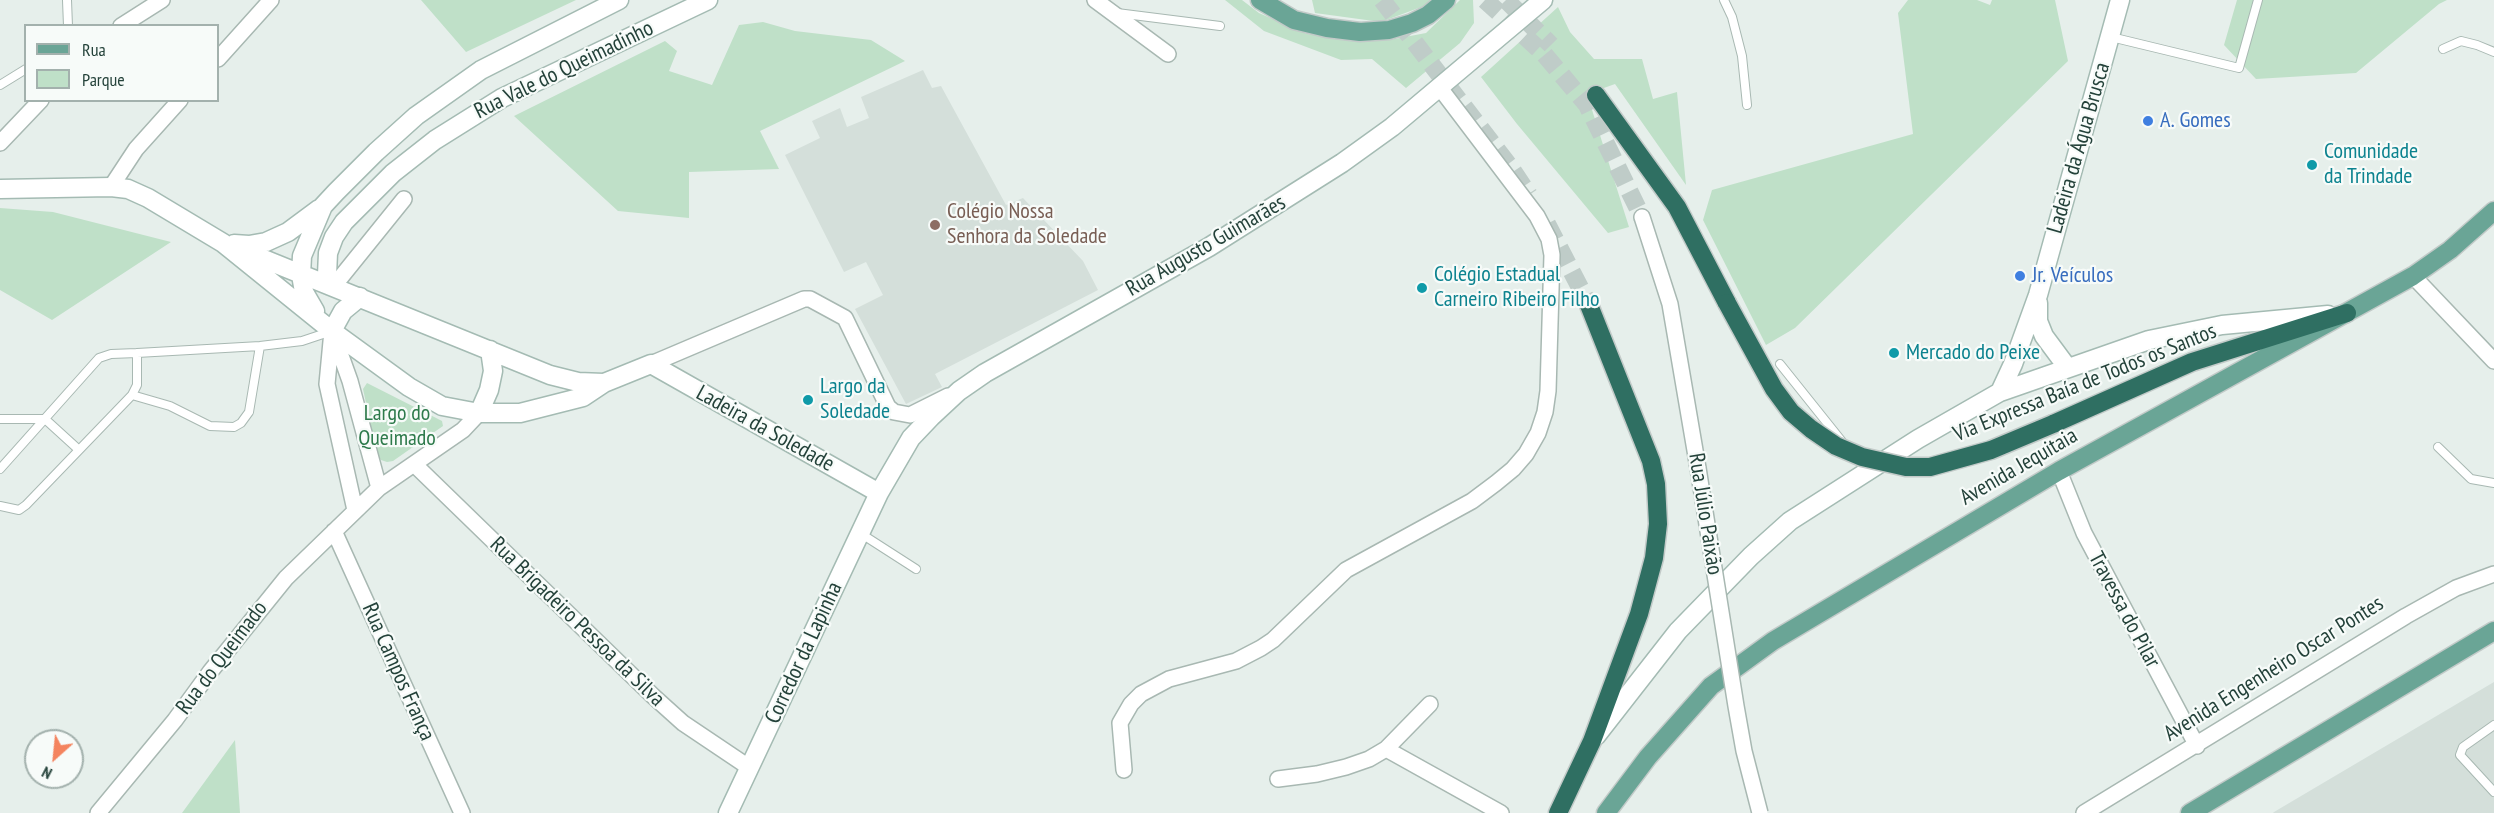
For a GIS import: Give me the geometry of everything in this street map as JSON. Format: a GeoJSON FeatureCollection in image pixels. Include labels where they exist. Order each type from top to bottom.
{"type":"FeatureCollection","features":[{"type":"Feature","properties":{"kind":"highway","name":"Via Expressa Baía de Todos os Santos"},"geometry":{"type":"LineString","coordinates":[[1596,95],[1677,207],[1774,389],[1791,412],[1811,429],[1836,446],[1862,457],[1906,467],[1930,467],[1991,450],[2192,362],[2347,313]]}},
{"type":"Feature","properties":{"kind":"highway"},"geometry":{"type":"LineString","coordinates":[[1558,813],[1592,741],[1645,596],[1654,558],[1658,524],[1656,484],[1651,461],[1589,305]]}},
{"type":"Feature","properties":{"kind":"main road","name":"Rua Vale do Queimadinho"},"geometry":{"type":"LineString","coordinates":[[332,331],[311,306],[304,292],[301,275],[302,256],[324,206],[376,152],[449,91],[481,70],[619,0]]}},
{"type":"Feature","properties":{"kind":"main road","name":"Rua Vale do Queimadinho"},"geometry":{"type":"LineString","coordinates":[[333,287],[327,275],[328,253],[334,237],[344,222],[393,173],[435,140],[502,98],[708,0]]}},
{"type":"Feature","properties":{"kind":"main road"},"geometry":{"type":"LineString","coordinates":[[1260,0],[1294,20],[1327,28],[1360,32],[1389,30],[1412,23],[1428,15],[1446,0]]}},
{"type":"Feature","properties":{"kind":"main road","name":"Rua Augusto Guimarães"},"geometry":{"type":"LineString","coordinates":[[879,493],[911,438],[959,391],[985,373],[1209,247],[1296,193],[1392,127],[1543,0]]}},
{"type":"Feature","properties":{"kind":"main road","name":"Ladeira da Água Brusca"},"geometry":{"type":"LineString","coordinates":[[2000,392],[2013,364],[2038,295],[2120,0]]}},
{"type":"Feature","properties":{"kind":"main road"},"geometry":{"type":"LineString","coordinates":[[0,189],[111,187],[128,189],[148,198],[223,243],[332,331],[426,399],[442,406],[479,413],[520,413],[583,397],[604,383],[651,364]]}},
{"type":"Feature","properties":{"kind":"main road"},"geometry":{"type":"LineString","coordinates":[[223,243],[249,245],[266,242],[288,232],[324,206]]}},
{"type":"Feature","properties":{"kind":"main road","name":"Avenida Jequitaia"},"geometry":{"type":"LineString","coordinates":[[1606,813],[1648,757],[1711,686],[1773,641],[2059,471],[2413,276],[2450,250],[2494,211]]}},
{"type":"Feature","properties":{"kind":"main road"},"geometry":{"type":"LineString","coordinates":[[223,243],[564,380],[604,383]]}},
{"type":"Feature","properties":{"kind":"main road","name":"Ladeira da Água Brusca"},"geometry":{"type":"LineString","coordinates":[[2038,295],[2038,321],[2044,336],[2067,367]]}},
{"type":"Feature","properties":{"kind":"main road"},"geometry":{"type":"LineString","coordinates":[[332,331],[343,311],[360,297]]}},
{"type":"Feature","properties":{"kind":"main road"},"geometry":{"type":"LineString","coordinates":[[1592,741],[1678,631],[1751,556],[1790,521],[2000,392],[2149,340],[2197,329],[2347,313]]}},
{"type":"Feature","properties":{"kind":"main road"},"geometry":{"type":"LineString","coordinates":[[479,413],[489,390],[493,371],[490,350]]}},
{"type":"Feature","properties":{"kind":"main road","name":"Ladeira da Soledade"},"geometry":{"type":"LineString","coordinates":[[651,364],[879,493]]}},
{"type":"Feature","properties":{"kind":"main road","name":"Corredor da Lapinha"},"geometry":{"type":"LineString","coordinates":[[728,813],[879,493]]}},
{"type":"Feature","properties":{"kind":"main road"},"geometry":{"type":"LineString","coordinates":[[2190,813],[2494,631]]}},
{"type":"Feature","properties":{"kind":"street"},"geometry":{"type":"LineString","coordinates":[[123,24],[146,4],[162,0]]}},
{"type":"Feature","properties":{"kind":"street"},"geometry":{"type":"LineString","coordinates":[[219,58],[271,0]]}},
{"type":"Feature","properties":{"kind":"street"},"geometry":{"type":"LineString","coordinates":[[1095,0],[1168,54]]}},
{"type":"Feature","properties":{"kind":"street"},"geometry":{"type":"LineString","coordinates":[[1124,770],[1120,723],[1131,704],[1141,694],[1169,679],[1236,660],[1261,648],[1273,640],[1346,570],[1472,501],[1496,483],[1526,454],[1538,433],[1545,412],[1548,391],[1552,255],[1549,239],[1537,216],[1440,88]]}},
{"type":"Feature","properties":{"kind":"street"},"geometry":{"type":"LineString","coordinates":[[0,143],[39,102]]}},
{"type":"Feature","properties":{"kind":"street"},"geometry":{"type":"LineString","coordinates":[[111,187],[136,148],[178,102]]}},
{"type":"Feature","properties":{"kind":"street"},"geometry":{"type":"LineString","coordinates":[[333,287],[404,199]]}},
{"type":"Feature","properties":{"kind":"street","name":"Rua Júlio Paixão"},"geometry":{"type":"LineString","coordinates":[[1642,217],[1670,304],[1738,718],[1760,813]]}},
{"type":"Feature","properties":{"kind":"street"},"geometry":{"type":"LineString","coordinates":[[2413,276],[2494,361]]}},
{"type":"Feature","properties":{"kind":"street"},"geometry":{"type":"LineString","coordinates":[[651,364],[792,304],[810,299],[845,318],[888,407],[894,412],[910,415],[959,391]]}},
{"type":"Feature","properties":{"kind":"street"},"geometry":{"type":"LineString","coordinates":[[332,331],[350,381],[379,489]]}},
{"type":"Feature","properties":{"kind":"street"},"geometry":{"type":"LineString","coordinates":[[332,331],[327,384],[355,510],[379,489],[463,430],[479,413]]}},
{"type":"Feature","properties":{"kind":"street","name":"Rua Brigadeiro Pessoa da Silva"},"geometry":{"type":"LineString","coordinates":[[414,464],[653,696],[683,723],[750,768]]}},
{"type":"Feature","properties":{"kind":"street","name":"Travessa do Pilar"},"geometry":{"type":"LineString","coordinates":[[2059,471],[2084,533],[2197,746]]}},
{"type":"Feature","properties":{"kind":"street","name":"Rua do Queimado"},"geometry":{"type":"LineString","coordinates":[[98,813],[175,720],[262,604],[355,510]]}},
{"type":"Feature","properties":{"kind":"street","name":"Rua Campos França"},"geometry":{"type":"LineString","coordinates":[[334,531],[462,813]]}},
{"type":"Feature","properties":{"kind":"street","name":"Avenida Engenheiro Oscar Pontes"},"geometry":{"type":"LineString","coordinates":[[2084,813],[2197,746],[2406,616],[2456,588],[2494,574]]}},
{"type":"Feature","properties":{"kind":"street"},"geometry":{"type":"LineString","coordinates":[[1278,779],[1317,774],[1369,759],[1386,748],[1430,704]]}},
{"type":"Feature","properties":{"kind":"street"},"geometry":{"type":"LineString","coordinates":[[1386,748],[1502,813]]}},
{"type":"Feature","properties":{"kind":"lane"},"geometry":{"type":"LineString","coordinates":[[67,0],[68,24]]}},
{"type":"Feature","properties":{"kind":"lane"},"geometry":{"type":"LineString","coordinates":[[1724,0],[1742,56],[1747,105]]}},
{"type":"Feature","properties":{"kind":"lane"},"geometry":{"type":"LineString","coordinates":[[2110,36],[2239,68],[2258,0]]}},
{"type":"Feature","properties":{"kind":"lane"},"geometry":{"type":"LineString","coordinates":[[1112,12],[1220,26]]}},
{"type":"Feature","properties":{"kind":"lane"},"geometry":{"type":"LineString","coordinates":[[2443,49],[2462,41],[2494,52]]}},
{"type":"Feature","properties":{"kind":"lane"},"geometry":{"type":"LineString","coordinates":[[0,85],[24,70]]}},
{"type":"Feature","properties":{"kind":"lane"},"geometry":{"type":"LineString","coordinates":[[0,469],[99,358],[111,354],[261,346],[302,341],[332,331]]}},
{"type":"Feature","properties":{"kind":"lane"},"geometry":{"type":"LineString","coordinates":[[132,395],[170,406],[210,426],[234,427],[241,423],[249,412],[261,346]]}},
{"type":"Feature","properties":{"kind":"lane"},"geometry":{"type":"LineString","coordinates":[[0,506],[18,510],[26,505],[132,395],[136,385],[137,353]]}},
{"type":"Feature","properties":{"kind":"lane"},"geometry":{"type":"LineString","coordinates":[[1780,364],[1867,472]]}},
{"type":"Feature","properties":{"kind":"lane"},"geometry":{"type":"LineString","coordinates":[[0,419],[45,419],[79,450]]}},
{"type":"Feature","properties":{"kind":"lane"},"geometry":{"type":"LineString","coordinates":[[2438,447],[2471,479],[2494,483]]}},
{"type":"Feature","properties":{"kind":"lane"},"geometry":{"type":"LineString","coordinates":[[860,533],[916,569]]}},
{"type":"Feature","properties":{"kind":"lane"},"geometry":{"type":"LineString","coordinates":[[2494,725],[2463,747],[2460,755],[2494,792]]}},
{"type":"Feature","properties":{"kind":"shaded area","name":"Colégio Nossa Senhora da Soledade"},"geometry":{"type":"Polygon","coordinates":[[[923,70],[932,88],[941,86],[1006,205],[1023,198],[1083,261],[1098,290],[935,374],[942,387],[906,404],[855,309],[883,295],[866,262],[844,272],[785,155],[820,138],[812,121],[840,108],[847,127],[869,118],[861,97],[923,70]]]}},
{"type":"Feature","properties":{"kind":"shaded area"},"geometry":{"type":"Polygon","coordinates":[[[2494,682],[2494,813],[2273,813],[2274,812],[2494,682]]]}},
{"type":"Feature","properties":{"kind":"green space"},"geometry":{"type":"Polygon","coordinates":[[[421,0],[576,0],[466,52],[421,0]]]}},
{"type":"Feature","properties":{"kind":"green space"},"geometry":{"type":"Polygon","coordinates":[[[1225,0],[1242,0],[1259,13],[1307,34],[1389,40],[1426,33],[1460,0],[1473,0],[1474,23],[1460,43],[1406,88],[1372,59],[1341,60],[1264,31],[1225,0]]]}},
{"type":"Feature","properties":{"kind":"green space"},"geometry":{"type":"Polygon","coordinates":[[[1312,0],[1430,0],[1424,6],[1381,22],[1315,13],[1312,0]]]}},
{"type":"Feature","properties":{"kind":"green space"},"geometry":{"type":"Polygon","coordinates":[[[1908,0],[1977,0],[1990,5],[1992,0],[2055,0],[2068,61],[1795,328],[1766,345],[1703,220],[1712,190],[1913,134],[1898,13],[1908,0]]]}},
{"type":"Feature","properties":{"kind":"green space"},"geometry":{"type":"Polygon","coordinates":[[[2237,0],[2447,0],[2439,4],[2356,73],[2256,79],[2224,45],[2237,0]]]}},
{"type":"Feature","properties":{"kind":"green space"},"geometry":{"type":"Polygon","coordinates":[[[1558,7],[1570,32],[1594,59],[1642,59],[1653,99],[1677,92],[1686,185],[1615,84],[1587,94],[1629,227],[1608,233],[1481,77],[1558,7]]]}},
{"type":"Feature","properties":{"kind":"green space"},"geometry":{"type":"Polygon","coordinates":[[[763,22],[795,31],[871,40],[905,61],[760,131],[779,169],[689,172],[689,218],[618,211],[514,116],[665,41],[677,51],[669,71],[712,85],[739,25],[763,22]]]}},
{"type":"Feature","properties":{"kind":"green space"},"geometry":{"type":"Polygon","coordinates":[[[0,208],[53,212],[171,242],[52,320],[0,290],[0,208]]]}},
{"type":"Feature","properties":{"kind":"green space","name":"Largo do Queimado"},"geometry":{"type":"Polygon","coordinates":[[[367,383],[442,421],[443,426],[393,461],[381,460],[377,454],[363,389],[367,383]]]}},
{"type":"Feature","properties":{"kind":"green space"},"geometry":{"type":"Polygon","coordinates":[[[235,740],[240,813],[182,813],[235,740]]]}},
{"type":"Feature","properties":{"kind":"tunnel"},"geometry":{"type":"LineString","coordinates":[[1382,0],[1511,168],[1529,195]]}},
{"type":"Feature","properties":{"kind":"tunnel"},"geometry":{"type":"LineString","coordinates":[[1485,0],[1544,54],[1587,105],[1642,217]]}},
{"type":"Feature","properties":{"kind":"tunnel"},"geometry":{"type":"LineString","coordinates":[[1506,0],[1551,45]]}},
{"type":"Feature","properties":{"kind":"tunnel"},"geometry":{"type":"LineString","coordinates":[[1547,224],[1589,305]]}},
{"type":"Feature","properties":{"kind":"place","name":"A. Gomes"},"geometry":{"type":"Point","coordinates":[2148,121]}},
{"type":"Feature","properties":{"kind":"place","name":"Comunidade da Trindade"},"geometry":{"type":"Point","coordinates":[2312,165]}},
{"type":"Feature","properties":{"kind":"place","name":"Colégio Nossa Senhora da Soledade"},"geometry":{"type":"Point","coordinates":[935,225]}},
{"type":"Feature","properties":{"kind":"place","name":"Jr. Veículos"},"geometry":{"type":"Point","coordinates":[2020,276]}},
{"type":"Feature","properties":{"kind":"place","name":"Colégio Estadual Carneiro Ribeiro Filho"},"geometry":{"type":"Point","coordinates":[1422,288]}},
{"type":"Feature","properties":{"kind":"place","name":"Mercado do Peixe"},"geometry":{"type":"Point","coordinates":[1894,353]}},
{"type":"Feature","properties":{"kind":"place","name":"Largo da Soledade"},"geometry":{"type":"Point","coordinates":[808,400]}}]}
